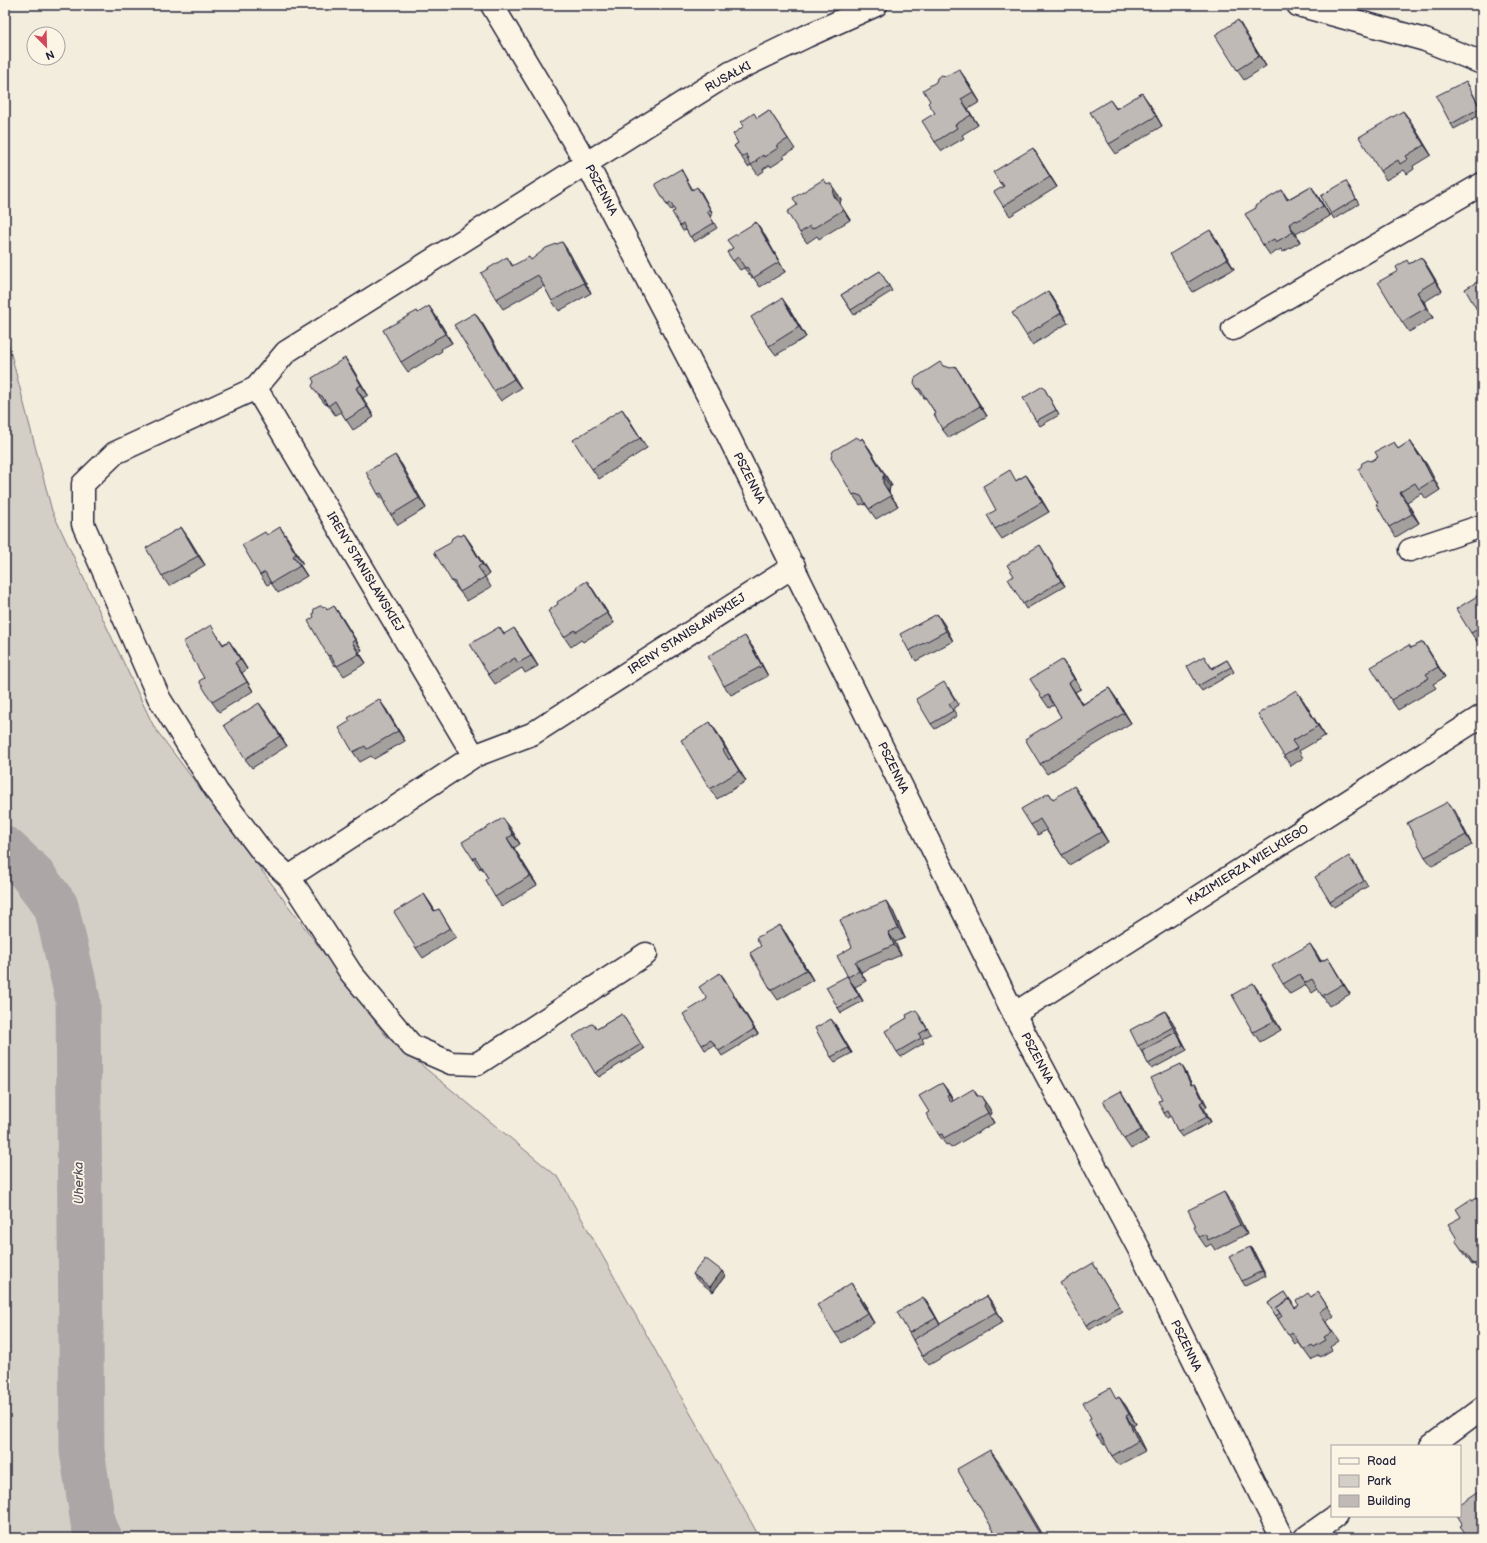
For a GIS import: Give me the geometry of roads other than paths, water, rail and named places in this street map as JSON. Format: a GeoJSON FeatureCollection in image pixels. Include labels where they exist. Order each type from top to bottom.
{"type":"FeatureCollection","features":[{"type":"Feature","properties":{"kind":"street","name":"PSZENNA"},"geometry":{"type":"LineString","coordinates":[[492,5],[587,164],[718,415],[794,566],[1014,1014],[1139,1249],[1282,1538]]}},
{"type":"Feature","properties":{"kind":"street","name":"RUSAŁKI"},"geometry":{"type":"LineString","coordinates":[[256,388],[286,352],[730,73],[876,5]]}},
{"type":"Feature","properties":{"kind":"street"},"geometry":{"type":"LineString","coordinates":[[1298,5],[1425,40],[1482,63]]}},
{"type":"Feature","properties":{"kind":"street"},"geometry":{"type":"LineString","coordinates":[[1232,329],[1482,184]]}},
{"type":"Feature","properties":{"kind":"street"},"geometry":{"type":"LineString","coordinates":[[256,388],[115,453],[83,484],[83,524],[158,698],[217,792],[263,853],[289,877],[351,973],[412,1046],[451,1063],[477,1064],[646,954]]}},
{"type":"Feature","properties":{"kind":"street","name":"IRENY STANISŁAWSKIEJ"},"geometry":{"type":"LineString","coordinates":[[256,388],[474,756]]}},
{"type":"Feature","properties":{"kind":"street"},"geometry":{"type":"LineString","coordinates":[[1410,550],[1482,526]]}},
{"type":"Feature","properties":{"kind":"street","name":"IRENY STANISŁAWSKIEJ"},"geometry":{"type":"LineString","coordinates":[[289,877],[474,756],[532,734],[794,566]]}},
{"type":"Feature","properties":{"kind":"street","name":"KAZIMIERZA WIELKIEGO"},"geometry":{"type":"LineString","coordinates":[[1014,1014],[1482,716]]}},
{"type":"Feature","properties":{"kind":"street"},"geometry":{"type":"LineString","coordinates":[[1432,1445],[1482,1408]]}},
{"type":"Feature","properties":{"kind":"street"},"geometry":{"type":"LineString","coordinates":[[1305,1538],[1335,1517]]}},
{"type":"Feature","properties":{"kind":"waterway","name":"Uherka"},"geometry":{"type":"LineString","coordinates":[[5,849],[30,872],[56,906],[78,1000],[82,1451],[93,1523],[100,1538]]}}]}
